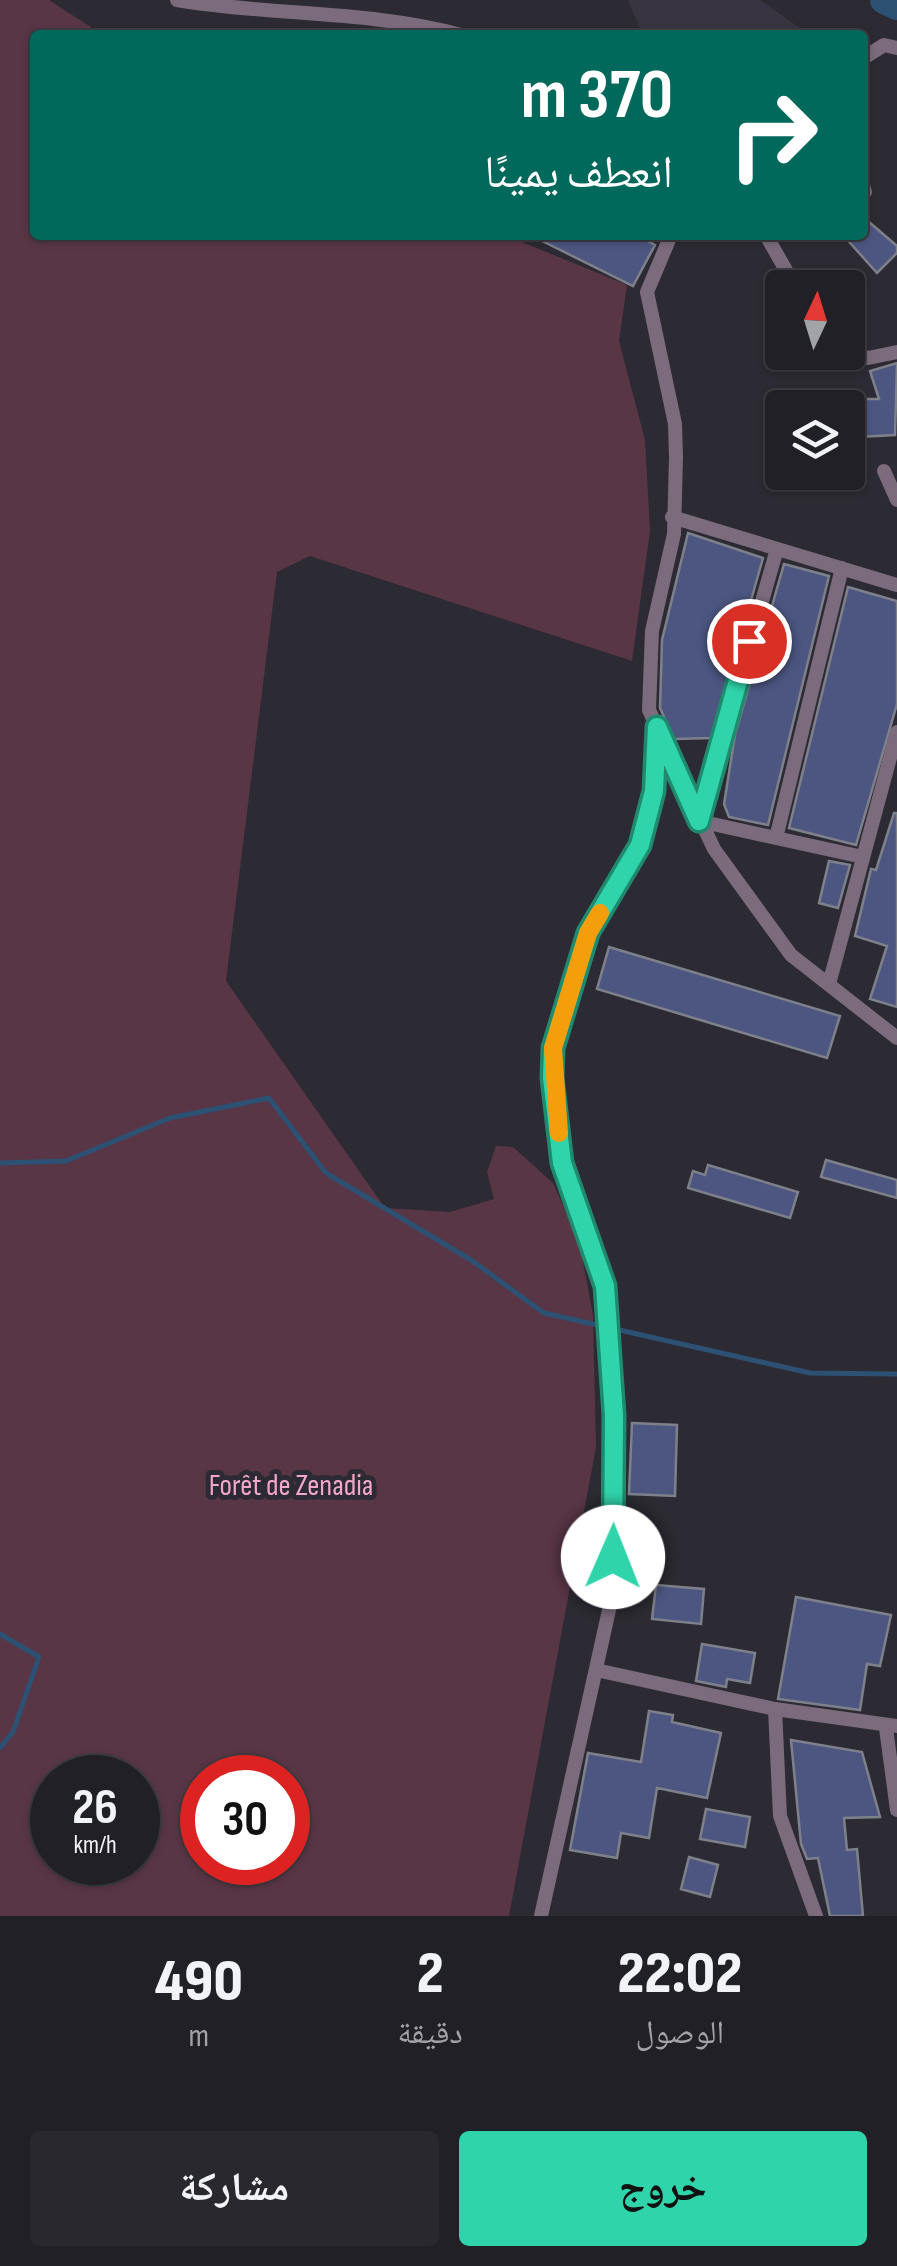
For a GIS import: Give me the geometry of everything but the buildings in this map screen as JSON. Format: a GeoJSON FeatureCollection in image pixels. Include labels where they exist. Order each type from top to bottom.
{"type":"FeatureCollection","features":[{"type":"Feature","properties":{"kind":"street"},"geometry":{"type":"LineString","coordinates":[[176,0],[405,29]]}},
{"type":"Feature","properties":{"kind":"street"},"geometry":{"type":"LineString","coordinates":[[868,55],[884,45],[897,48]]}},
{"type":"Feature","properties":{"kind":"street"},"geometry":{"type":"LineString","coordinates":[[666,240],[647,292],[674,424],[674,534],[652,632],[649,710],[714,849],[791,955],[897,1038]]}},
{"type":"Feature","properties":{"kind":"street"},"geometry":{"type":"LineString","coordinates":[[769,240],[786,270]]}},
{"type":"Feature","properties":{"kind":"street"},"geometry":{"type":"LineString","coordinates":[[865,357],[897,352]]}},
{"type":"Feature","properties":{"kind":"street"},"geometry":{"type":"LineString","coordinates":[[884,470],[897,500]]}},
{"type":"Feature","properties":{"kind":"street"},"geometry":{"type":"LineString","coordinates":[[672,517],[897,585]]}},
{"type":"Feature","properties":{"kind":"street"},"geometry":{"type":"LineString","coordinates":[[699,821],[777,549]]}},
{"type":"Feature","properties":{"kind":"street"},"geometry":{"type":"LineString","coordinates":[[776,838],[842,568]]}},
{"type":"Feature","properties":{"kind":"street"},"geometry":{"type":"LineString","coordinates":[[542,1916],[613,1592],[614,1415],[605,1286],[562,1163],[552,1078],[553,1048],[588,933],[640,845],[654,791],[657,727]]}},
{"type":"Feature","properties":{"kind":"street"},"geometry":{"type":"LineString","coordinates":[[829,984],[897,732]]}},
{"type":"Feature","properties":{"kind":"street"},"geometry":{"type":"LineString","coordinates":[[879,798],[897,803]]}},
{"type":"Feature","properties":{"kind":"street"},"geometry":{"type":"LineString","coordinates":[[699,821],[863,857]]}},
{"type":"Feature","properties":{"kind":"street"},"geometry":{"type":"LineString","coordinates":[[596,1670],[775,1710],[892,1727],[897,1810]]}},
{"type":"Feature","properties":{"kind":"street"},"geometry":{"type":"LineString","coordinates":[[775,1710],[780,1816],[816,1916]]}},
{"type":"Feature","properties":{"kind":"shaded area"},"geometry":{"type":"Polygon","coordinates":[[[628,0],[760,0],[803,30],[641,30],[628,0]]]}},
{"type":"Feature","properties":{"kind":"green space","name":"Forêt de Zenadia"},"geometry":{"type":"Polygon","coordinates":[[[0,0],[49,0],[95,30],[30,30],[30,240],[517,240],[627,285],[619,341],[645,440],[650,531],[632,661],[310,556],[277,572],[226,981],[385,1208],[450,1212],[494,1199],[487,1172],[496,1146],[513,1147],[553,1183],[579,1240],[593,1315],[596,1447],[509,1916],[0,1916],[0,0]]]}},
{"type":"Feature","properties":{"kind":"waterway"},"geometry":{"type":"LineString","coordinates":[[884,0],[897,6]]}},
{"type":"Feature","properties":{"kind":"waterway"},"geometry":{"type":"LineString","coordinates":[[0,1163],[66,1161],[170,1118],[269,1098],[326,1173],[471,1260],[544,1313],[810,1373],[897,1374]]}},
{"type":"Feature","properties":{"kind":"waterway"},"geometry":{"type":"LineString","coordinates":[[0,1634],[39,1657],[13,1732],[0,1748]]}},
{"type":"Feature","properties":{"kind":"slow traffic"},"geometry":{"type":"LineString","coordinates":[[559,1133],[552,1078],[553,1048],[588,933],[600,913]]}},
{"type":"Feature","properties":{"kind":"route"},"geometry":{"type":"LineString","coordinates":[[613,1557],[614,1415],[605,1286],[562,1163],[552,1078],[553,1048],[588,933],[640,845],[654,791],[657,727],[699,821],[749,641]]}}]}
